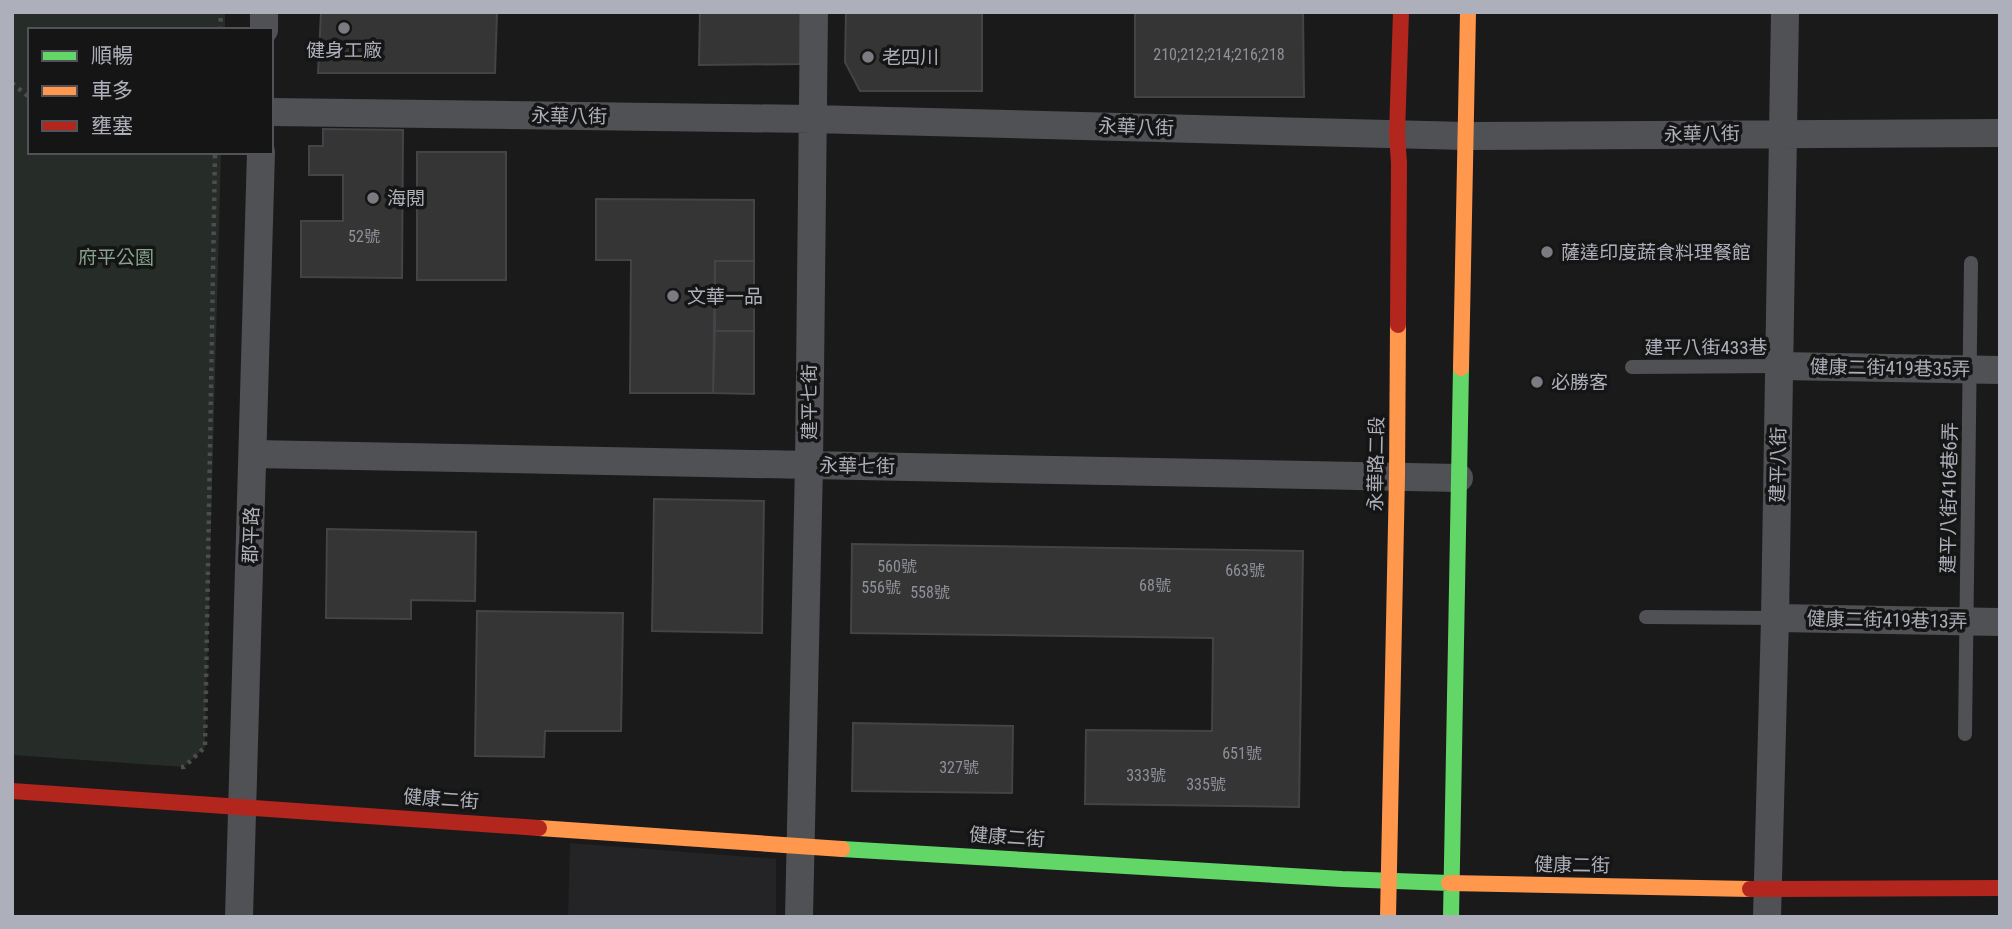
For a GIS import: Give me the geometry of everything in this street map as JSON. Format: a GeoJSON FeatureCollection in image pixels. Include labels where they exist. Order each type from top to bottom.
{"type":"FeatureCollection","features":[{"type":"Feature","properties":{"kind":"street","name":"建平七街"},"geometry":{"type":"LineString","coordinates":[[799,917],[809,465],[814,12]]}},
{"type":"Feature","properties":{"kind":"street","name":"永華路二段"},"geometry":{"type":"LineString","coordinates":[[1388,917],[1397,476],[1401,12]]}},
{"type":"Feature","properties":{"kind":"street"},"geometry":{"type":"LineString","coordinates":[[1451,917],[1468,12]]}},
{"type":"Feature","properties":{"kind":"street","name":"建平八街"},"geometry":{"type":"LineString","coordinates":[[1767,917],[1785,12]]}},
{"type":"Feature","properties":{"kind":"street","name":"永華八街"},"geometry":{"type":"LineString","coordinates":[[273,112],[812,118],[1466,136],[2000,133]]}},
{"type":"Feature","properties":{"kind":"street","name":"郡平路"},"geometry":{"type":"LineString","coordinates":[[239,917],[261,154]]}},
{"type":"Feature","properties":{"kind":"street","name":"健康二街419巷35弄"},"geometry":{"type":"LineString","coordinates":[[1780,366],[2000,370]]}},
{"type":"Feature","properties":{"kind":"street","name":"永華七街"},"geometry":{"type":"LineString","coordinates":[[254,454],[1460,478]]}},
{"type":"Feature","properties":{"kind":"street","name":"健康二街419巷13弄"},"geometry":{"type":"LineString","coordinates":[[1775,618],[2000,622]]}},
{"type":"Feature","properties":{"kind":"street","name":"健康二街"},"geometry":{"type":"LineString","coordinates":[[12,791],[800,846],[1342,879],[1767,889],[2000,888]]}},
{"type":"Feature","properties":{"kind":"lane","name":"建平八街416巷6弄"},"geometry":{"type":"LineString","coordinates":[[1965,734],[1971,263]]}},
{"type":"Feature","properties":{"kind":"lane","name":"建平八街433巷"},"geometry":{"type":"LineString","coordinates":[[1632,367],[1780,366]]}},
{"type":"Feature","properties":{"kind":"lane"},"geometry":{"type":"LineString","coordinates":[[1646,617],[1775,618]]}},
{"type":"Feature","properties":{"kind":"path"},"geometry":{"type":"LineString","coordinates":[[12,83],[28,96]]}},
{"type":"Feature","properties":{"kind":"path"},"geometry":{"type":"LineString","coordinates":[[171,766],[184,767],[205,747],[215,154]]}},
{"type":"Feature","properties":{"kind":"shaded area"},"geometry":{"type":"Polygon","coordinates":[[[570,843],[776,859],[776,917],[568,917],[570,843]]]}},
{"type":"Feature","properties":{"kind":"green space","name":"府平公園"},"geometry":{"type":"Polygon","coordinates":[[[12,12],[225,12],[225,28],[28,28],[28,154],[221,154],[205,747],[184,767],[12,755],[12,12]]]}},
{"type":"Feature","properties":{"kind":"building"},"geometry":{"type":"Polygon","coordinates":[[[321,12],[497,12],[495,73],[318,73],[321,12]]]}},
{"type":"Feature","properties":{"kind":"building"},"geometry":{"type":"Polygon","coordinates":[[[700,12],[800,12],[800,64],[699,65],[700,12]]]}},
{"type":"Feature","properties":{"kind":"building"},"geometry":{"type":"Polygon","coordinates":[[[846,12],[982,12],[982,91],[860,91],[845,62],[846,12]]]}},
{"type":"Feature","properties":{"kind":"building"},"geometry":{"type":"Polygon","coordinates":[[[1135,12],[1303,12],[1304,97],[1135,97],[1135,12]]]}},
{"type":"Feature","properties":{"kind":"building","name":"海閱"},"geometry":{"type":"Polygon","coordinates":[[[323,129],[403,130],[402,278],[301,277],[301,221],[343,221],[343,175],[309,175],[309,146],[323,146],[323,129]]]}},
{"type":"Feature","properties":{"kind":"building","name":"海閱"},"geometry":{"type":"Polygon","coordinates":[[[417,152],[506,152],[506,280],[417,280],[417,152]]]}},
{"type":"Feature","properties":{"kind":"building","name":"文華一品"},"geometry":{"type":"Polygon","coordinates":[[[596,199],[754,200],[754,261],[715,261],[713,393],[630,393],[631,260],[596,260],[596,199]]]}},
{"type":"Feature","properties":{"kind":"building"},"geometry":{"type":"Polygon","coordinates":[[[715,261],[754,261],[754,331],[715,331],[715,261]]]}},
{"type":"Feature","properties":{"kind":"building"},"geometry":{"type":"Polygon","coordinates":[[[715,331],[754,331],[754,394],[713,393],[715,331]]]}},
{"type":"Feature","properties":{"kind":"building"},"geometry":{"type":"Polygon","coordinates":[[[654,499],[764,501],[762,633],[652,631],[654,499]]]}},
{"type":"Feature","properties":{"kind":"building"},"geometry":{"type":"Polygon","coordinates":[[[327,529],[476,532],[475,601],[411,600],[411,619],[326,618],[327,529]]]}},
{"type":"Feature","properties":{"kind":"building"},"geometry":{"type":"Polygon","coordinates":[[[852,544],[1303,551],[1299,807],[1085,804],[1086,730],[1212,731],[1213,638],[851,633],[852,544]]]}},
{"type":"Feature","properties":{"kind":"building"},"geometry":{"type":"Polygon","coordinates":[[[477,611],[623,613],[621,731],[545,731],[544,757],[475,756],[477,611]]]}},
{"type":"Feature","properties":{"kind":"building"},"geometry":{"type":"Polygon","coordinates":[[[853,723],[1013,726],[1012,793],[852,791],[853,723]]]}},
{"type":"Feature","properties":{"kind":"traffic: fast"},"geometry":{"type":"LineString","coordinates":[[1451,917],[1461,368]]}},
{"type":"Feature","properties":{"kind":"traffic: fast"},"geometry":{"type":"LineString","coordinates":[[842,849],[1449,883]]}},
{"type":"Feature","properties":{"kind":"traffic: slow"},"geometry":{"type":"LineString","coordinates":[[1461,368],[1468,12]]}},
{"type":"Feature","properties":{"kind":"traffic: slow"},"geometry":{"type":"LineString","coordinates":[[1388,917],[1398,325]]}},
{"type":"Feature","properties":{"kind":"traffic: slow"},"geometry":{"type":"LineString","coordinates":[[539,828],[842,849]]}},
{"type":"Feature","properties":{"kind":"traffic: slow"},"geometry":{"type":"LineString","coordinates":[[1449,883],[1750,889]]}},
{"type":"Feature","properties":{"kind":"traffic: jam"},"geometry":{"type":"LineString","coordinates":[[1398,325],[1397,134],[1401,12]]}},
{"type":"Feature","properties":{"kind":"traffic: jam"},"geometry":{"type":"LineString","coordinates":[[12,791],[539,828]]}},
{"type":"Feature","properties":{"kind":"traffic: jam"},"geometry":{"type":"LineString","coordinates":[[1750,889],[2000,888]]}},
{"type":"Feature","properties":{"kind":"place","name":"健身工廠"},"geometry":{"type":"Point","coordinates":[344,28]}},
{"type":"Feature","properties":{"kind":"place","name":"老四川"},"geometry":{"type":"Point","coordinates":[868,57]}},
{"type":"Feature","properties":{"kind":"place","name":"海閱"},"geometry":{"type":"Point","coordinates":[373,198]}},
{"type":"Feature","properties":{"kind":"place","name":"薩達印度蔬食料理餐館"},"geometry":{"type":"Point","coordinates":[1547,252]}},
{"type":"Feature","properties":{"kind":"place","name":"文華一品"},"geometry":{"type":"Point","coordinates":[673,296]}},
{"type":"Feature","properties":{"kind":"place","name":"必勝客"},"geometry":{"type":"Point","coordinates":[1537,382]}}]}
